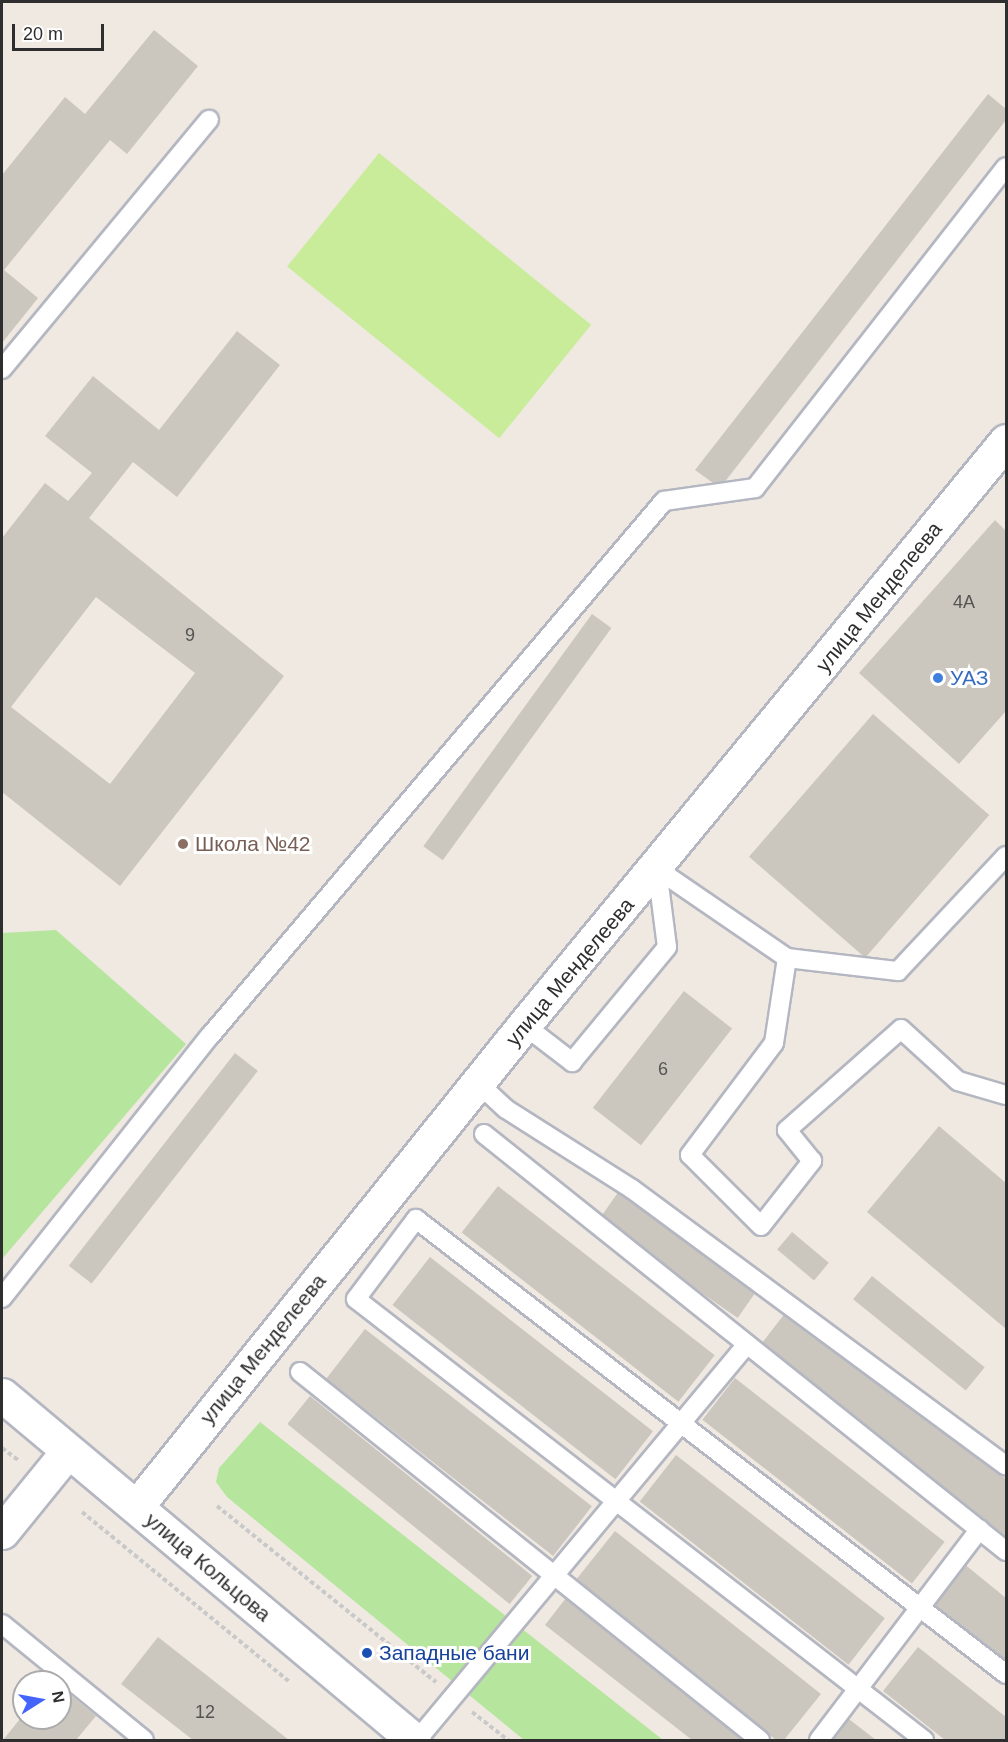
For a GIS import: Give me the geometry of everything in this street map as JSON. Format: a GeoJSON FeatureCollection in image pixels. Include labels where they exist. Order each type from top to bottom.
{"type":"FeatureCollection","features":[{"type":"Feature","properties":{"kind":"street","name":"улица Менделеева"},"geometry":{"type":"LineString","coordinates":[[136,1506],[524,1025],[657,869],[1006,441]]}},
{"type":"Feature","properties":{"kind":"street","name":"улица Кольцова"},"geometry":{"type":"LineString","coordinates":[[2,1395],[416,1740]]}},
{"type":"Feature","properties":{"kind":"street"},"geometry":{"type":"LineString","coordinates":[[2,1532],[68,1452]]}},
{"type":"Feature","properties":{"kind":"lane"},"geometry":{"type":"LineString","coordinates":[[2,369],[209,120]]}},
{"type":"Feature","properties":{"kind":"lane"},"geometry":{"type":"LineString","coordinates":[[2,1299],[210,1035],[664,501],[755,488],[1006,166]]}},
{"type":"Feature","properties":{"kind":"lane"},"geometry":{"type":"LineString","coordinates":[[657,869],[787,958],[898,970],[1006,856]]}},
{"type":"Feature","properties":{"kind":"lane"},"geometry":{"type":"LineString","coordinates":[[524,1025],[572,1062],[667,947],[657,869]]}},
{"type":"Feature","properties":{"kind":"lane"},"geometry":{"type":"LineString","coordinates":[[787,958],[774,1043],[690,1155],[761,1226],[812,1161],[787,1130],[901,1029],[958,1081],[1006,1095]]}},
{"type":"Feature","properties":{"kind":"lane"},"geometry":{"type":"LineString","coordinates":[[478,1083],[506,1109],[632,1190],[1006,1466]]}},
{"type":"Feature","properties":{"kind":"lane"},"geometry":{"type":"LineString","coordinates":[[484,1134],[1006,1551]]}},
{"type":"Feature","properties":{"kind":"lane"},"geometry":{"type":"LineString","coordinates":[[924,1740],[356,1299],[416,1219],[1006,1674]]}},
{"type":"Feature","properties":{"kind":"lane"},"geometry":{"type":"LineString","coordinates":[[416,1740],[747,1344]]}},
{"type":"Feature","properties":{"kind":"lane"},"geometry":{"type":"LineString","coordinates":[[300,1372],[760,1740]]}},
{"type":"Feature","properties":{"kind":"lane"},"geometry":{"type":"LineString","coordinates":[[819,1740],[860,1691],[980,1529]]}},
{"type":"Feature","properties":{"kind":"lane"},"geometry":{"type":"LineString","coordinates":[[2,1624],[142,1740]]}},
{"type":"Feature","properties":{"kind":"path"},"geometry":{"type":"LineString","coordinates":[[2,1448],[25,1465]]}},
{"type":"Feature","properties":{"kind":"path"},"geometry":{"type":"LineString","coordinates":[[217,1506],[508,1740]]}},
{"type":"Feature","properties":{"kind":"path"},"geometry":{"type":"LineString","coordinates":[[82,1512],[298,1688]]}},
{"type":"Feature","properties":{"kind":"green space"},"geometry":{"type":"Polygon","coordinates":[[[379,153],[591,325],[499,438],[287,266],[379,153]]]}},
{"type":"Feature","properties":{"kind":"green space"},"geometry":{"type":"Polygon","coordinates":[[[56,930],[186,1044],[2,1259],[2,933],[56,930]]]}},
{"type":"Feature","properties":{"kind":"green space"},"geometry":{"type":"Polygon","coordinates":[[[260,1422],[663,1740],[524,1740],[227,1497],[216,1482],[219,1468],[260,1422]]]}},
{"type":"Feature","properties":{"kind":"building"},"geometry":{"type":"Polygon","coordinates":[[[154,30],[198,66],[127,154],[110,140],[4,270],[38,298],[2,343],[2,175],[65,97],[85,114],[154,30]]]}},
{"type":"Feature","properties":{"kind":"building"},"geometry":{"type":"Polygon","coordinates":[[[988,94],[1006,109],[1006,120],[720,488],[695,470],[988,94]]]}},
{"type":"Feature","properties":{"kind":"building","name":"Школа №42"},"geometry":{"type":"Polygon","coordinates":[[[237,331],[280,365],[177,497],[133,462],[89,518],[284,676],[120,886],[2,792],[2,538],[45,483],[68,501],[92,473],[45,436],[93,376],[159,430],[237,331]],[[96,597],[11,707],[110,784],[195,673],[96,597]]]}},
{"type":"Feature","properties":{"kind":"building"},"geometry":{"type":"Polygon","coordinates":[[[995,520],[1006,531],[1006,711],[959,764],[859,673],[995,520]]]}},
{"type":"Feature","properties":{"kind":"building"},"geometry":{"type":"Polygon","coordinates":[[[592,614],[611,628],[443,860],[423,846],[592,614]]]}},
{"type":"Feature","properties":{"kind":"building"},"geometry":{"type":"Polygon","coordinates":[[[873,714],[989,815],[865,958],[749,857],[873,714]]]}},
{"type":"Feature","properties":{"kind":"building"},"geometry":{"type":"Polygon","coordinates":[[[684,991],[732,1029],[641,1145],[593,1108],[684,991]]]}},
{"type":"Feature","properties":{"kind":"building"},"geometry":{"type":"Polygon","coordinates":[[[235,1053],[258,1071],[92,1284],[69,1266],[235,1053]]]}},
{"type":"Feature","properties":{"kind":"building"},"geometry":{"type":"Polygon","coordinates":[[[939,1126],[1006,1183],[1006,1329],[867,1212],[939,1126]]]}},
{"type":"Feature","properties":{"kind":"building"},"geometry":{"type":"Polygon","coordinates":[[[498,1186],[715,1355],[678,1402],[462,1232],[498,1186]]]}},
{"type":"Feature","properties":{"kind":"building"},"geometry":{"type":"Polygon","coordinates":[[[619,1191],[758,1289],[738,1318],[598,1220],[619,1191]]]}},
{"type":"Feature","properties":{"kind":"building"},"geometry":{"type":"Polygon","coordinates":[[[792,1232],[829,1263],[814,1280],[777,1250],[792,1232]]]}},
{"type":"Feature","properties":{"kind":"building"},"geometry":{"type":"Polygon","coordinates":[[[430,1257],[653,1431],[615,1479],[392,1305],[430,1257]]]}},
{"type":"Feature","properties":{"kind":"building"},"geometry":{"type":"Polygon","coordinates":[[[872,1276],[985,1367],[966,1391],[853,1299],[872,1276]]]}},
{"type":"Feature","properties":{"kind":"building"},"geometry":{"type":"Polygon","coordinates":[[[789,1308],[1006,1479],[1006,1543],[759,1347],[789,1308]]]}},
{"type":"Feature","properties":{"kind":"building"},"geometry":{"type":"Polygon","coordinates":[[[365,1329],[592,1506],[553,1556],[326,1379],[365,1329]]]}},
{"type":"Feature","properties":{"kind":"building"},"geometry":{"type":"Polygon","coordinates":[[[735,1378],[945,1542],[912,1584],[702,1420],[735,1378]]]}},
{"type":"Feature","properties":{"kind":"building"},"geometry":{"type":"Polygon","coordinates":[[[310,1396],[532,1576],[510,1604],[287,1424],[310,1396]]]}},
{"type":"Feature","properties":{"kind":"building"},"geometry":{"type":"Polygon","coordinates":[[[676,1455],[885,1618],[848,1665],[640,1501],[676,1455]]]}},
{"type":"Feature","properties":{"kind":"building"},"geometry":{"type":"Polygon","coordinates":[[[615,1531],[821,1694],[784,1740],[776,1740],[575,1581],[615,1531]]]}},
{"type":"Feature","properties":{"kind":"building"},"geometry":{"type":"Polygon","coordinates":[[[963,1563],[1006,1598],[1006,1665],[931,1605],[963,1563]]]}},
{"type":"Feature","properties":{"kind":"building"},"geometry":{"type":"Polygon","coordinates":[[[566,1598],[748,1740],[692,1740],[545,1625],[566,1598]]]}},
{"type":"Feature","properties":{"kind":"building"},"geometry":{"type":"Polygon","coordinates":[[[158,1637],[289,1740],[193,1740],[121,1684],[158,1637]]]}},
{"type":"Feature","properties":{"kind":"building"},"geometry":{"type":"Polygon","coordinates":[[[918,1647],[1006,1717],[1006,1740],[945,1740],[883,1691],[918,1647]]]}},
{"type":"Feature","properties":{"kind":"building"},"geometry":{"type":"Polygon","coordinates":[[[72,1697],[96,1716],[76,1740],[3,1740],[12,1729],[72,1730],[72,1697]]]}},
{"type":"Feature","properties":{"kind":"building"},"geometry":{"type":"Polygon","coordinates":[[[845,1716],[876,1740],[826,1740],[845,1716]]]}},
{"type":"Feature","properties":{"kind":"place","name":"УАЗ"},"geometry":{"type":"Point","coordinates":[938,678]}},
{"type":"Feature","properties":{"kind":"place","name":"Школа №42"},"geometry":{"type":"Point","coordinates":[183,844]}},
{"type":"Feature","properties":{"kind":"place","name":"Западные бани"},"geometry":{"type":"Point","coordinates":[367,1653]}}]}
